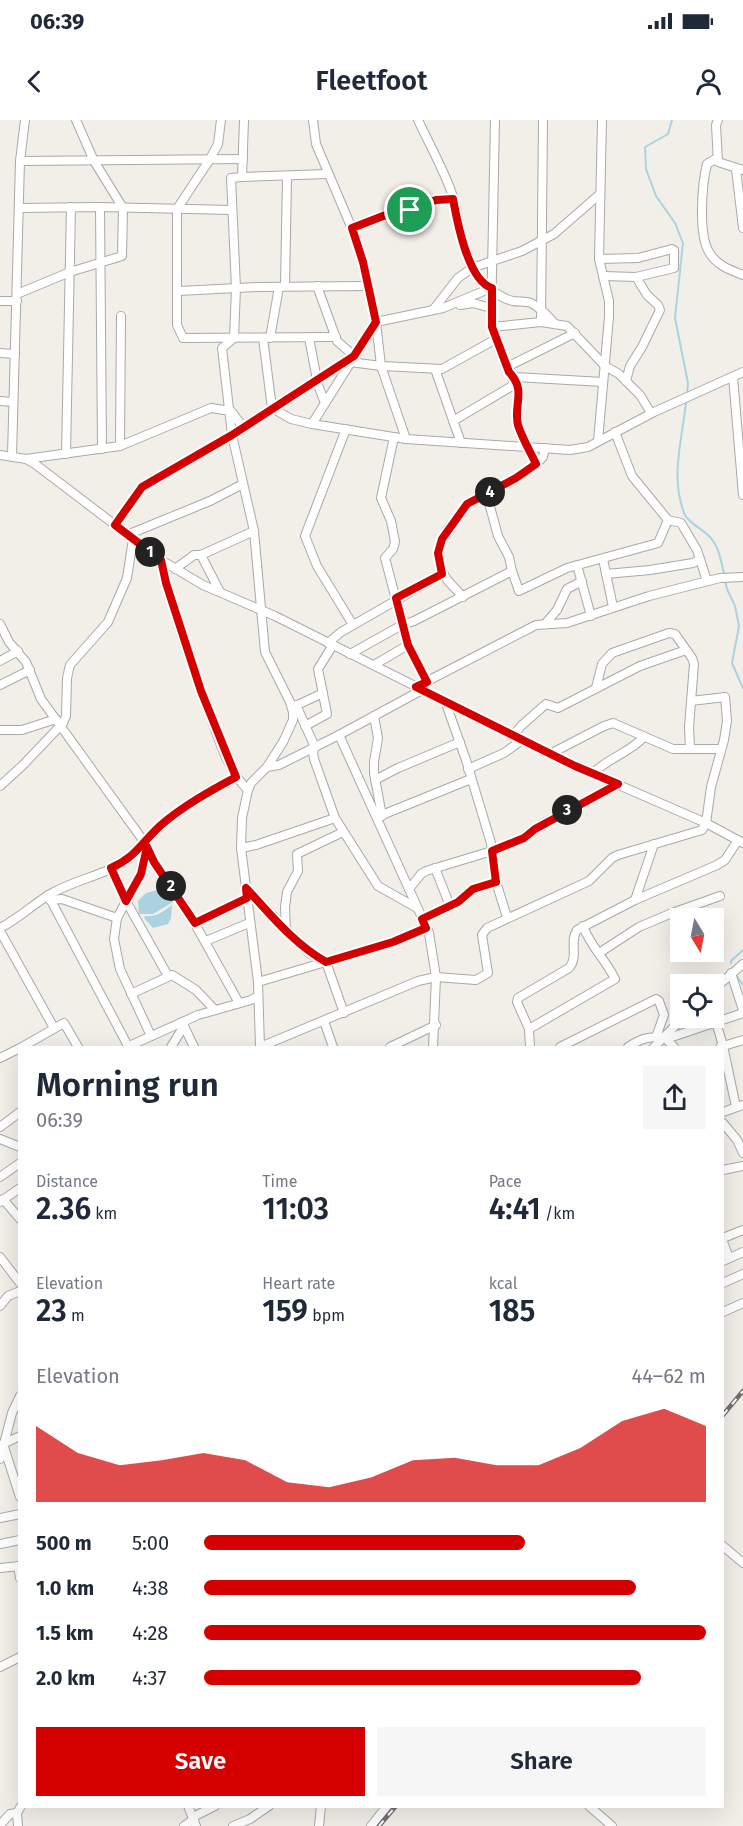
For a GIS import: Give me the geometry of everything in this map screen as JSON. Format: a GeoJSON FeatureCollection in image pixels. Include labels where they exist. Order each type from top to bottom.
{"type":"FeatureCollection","features":[{"type":"Feature","properties":{"kind":"street"},"geometry":{"type":"LineString","coordinates":[[12,456],[20,161],[25,120]]}},
{"type":"Feature","properties":{"kind":"street"},"geometry":{"type":"LineString","coordinates":[[0,301],[17,297],[70,272],[122,256],[123,208],[94,161],[76,120]]}},
{"type":"Feature","properties":{"kind":"street"},"geometry":{"type":"LineString","coordinates":[[221,120],[218,144],[177,208],[179,291],[177,325],[183,338],[336,337]]}},
{"type":"Feature","properties":{"kind":"street"},"geometry":{"type":"LineString","coordinates":[[242,177],[244,120]]}},
{"type":"Feature","properties":{"kind":"street"},"geometry":{"type":"LineString","coordinates":[[313,120],[316,144],[352,228],[363,262],[376,322],[381,366],[406,439]]}},
{"type":"Feature","properties":{"kind":"street"},"geometry":{"type":"LineString","coordinates":[[418,120],[453,199],[458,225],[472,268],[487,287],[492,288],[500,297],[511,301],[529,302],[541,309],[555,324]]}},
{"type":"Feature","properties":{"kind":"street"},"geometry":{"type":"LineString","coordinates":[[495,120],[492,327],[509,372],[515,377],[603,382]]}},
{"type":"Feature","properties":{"kind":"street"},"geometry":{"type":"LineString","coordinates":[[541,322],[543,120]]}},
{"type":"Feature","properties":{"kind":"street"},"geometry":{"type":"LineString","coordinates":[[598,441],[609,317],[609,301],[599,259],[602,120]]}},
{"type":"Feature","properties":{"kind":"street"},"geometry":{"type":"LineString","coordinates":[[718,120],[717,158],[719,163],[739,170],[743,228]]}},
{"type":"Feature","properties":{"kind":"street"},"geometry":{"type":"LineString","coordinates":[[717,158],[707,164],[703,186],[703,221],[707,250],[724,268],[743,275]]}},
{"type":"Feature","properties":{"kind":"street"},"geometry":{"type":"LineString","coordinates":[[20,161],[243,159]]}},
{"type":"Feature","properties":{"kind":"street"},"geometry":{"type":"LineString","coordinates":[[327,174],[231,178],[236,288],[234,338],[222,348],[225,386],[231,411],[232,435],[254,531],[265,652],[315,747],[314,759],[335,818],[343,832],[378,886],[417,908]]}},
{"type":"Feature","properties":{"kind":"street"},"geometry":{"type":"LineString","coordinates":[[272,408],[266,338],[282,286],[287,177]]}},
{"type":"Feature","properties":{"kind":"street"},"geometry":{"type":"LineString","coordinates":[[433,310],[458,278],[472,268],[522,251],[542,241],[554,234],[600,194]]}},
{"type":"Feature","properties":{"kind":"street"},"geometry":{"type":"LineString","coordinates":[[352,228],[436,200],[453,199]]}},
{"type":"Feature","properties":{"kind":"street"},"geometry":{"type":"LineString","coordinates":[[66,454],[71,207]]}},
{"type":"Feature","properties":{"kind":"street"},"geometry":{"type":"LineString","coordinates":[[100,207],[102,449]]}},
{"type":"Feature","properties":{"kind":"street"},"geometry":{"type":"LineString","coordinates":[[20,208],[232,210]]}},
{"type":"Feature","properties":{"kind":"street"},"geometry":{"type":"LineString","coordinates":[[599,259],[638,258],[674,250],[674,268],[636,277],[603,276]]}},
{"type":"Feature","properties":{"kind":"street"},"geometry":{"type":"LineString","coordinates":[[626,381],[630,366],[660,310],[636,277]]}},
{"type":"Feature","properties":{"kind":"street"},"geometry":{"type":"LineString","coordinates":[[179,291],[282,286],[368,286]]}},
{"type":"Feature","properties":{"kind":"street"},"geometry":{"type":"LineString","coordinates":[[317,286],[336,337],[352,359],[381,366],[445,368],[496,339]]}},
{"type":"Feature","properties":{"kind":"street"},"geometry":{"type":"LineString","coordinates":[[312,424],[376,322],[447,306],[492,288]]}},
{"type":"Feature","properties":{"kind":"street"},"geometry":{"type":"LineString","coordinates":[[447,306],[473,303],[491,308]]}},
{"type":"Feature","properties":{"kind":"street"},"geometry":{"type":"LineString","coordinates":[[120,446],[121,316]]}},
{"type":"Feature","properties":{"kind":"street"},"geometry":{"type":"LineString","coordinates":[[492,327],[541,322],[567,326],[605,366],[626,381],[651,413]]}},
{"type":"Feature","properties":{"kind":"street"},"geometry":{"type":"LineString","coordinates":[[507,367],[575,333]]}},
{"type":"Feature","properties":{"kind":"street"},"geometry":{"type":"LineString","coordinates":[[309,338],[316,380],[325,403]]}},
{"type":"Feature","properties":{"kind":"street"},"geometry":{"type":"LineString","coordinates":[[0,353],[15,354]]}},
{"type":"Feature","properties":{"kind":"street"},"geometry":{"type":"LineString","coordinates":[[115,525],[142,487],[232,435],[352,359]]}},
{"type":"Feature","properties":{"kind":"street"},"geometry":{"type":"LineString","coordinates":[[435,369],[461,443]]}},
{"type":"Feature","properties":{"kind":"street"},"geometry":{"type":"LineString","coordinates":[[272,408],[291,419],[312,424],[406,439],[570,450],[579,449],[598,441],[651,413],[743,372]]}},
{"type":"Feature","properties":{"kind":"street"},"geometry":{"type":"LineString","coordinates":[[453,421],[512,386],[515,377]]}},
{"type":"Feature","properties":{"kind":"street"},"geometry":{"type":"LineString","coordinates":[[515,377],[519,398],[517,416],[519,427],[536,464]]}},
{"type":"Feature","properties":{"kind":"street"},"geometry":{"type":"LineString","coordinates":[[733,377],[739,404],[743,495]]}},
{"type":"Feature","properties":{"kind":"street"},"geometry":{"type":"LineString","coordinates":[[0,401],[13,402]]}},
{"type":"Feature","properties":{"kind":"street"},"geometry":{"type":"LineString","coordinates":[[26,459],[120,446],[211,408],[231,411],[243,427]]}},
{"type":"Feature","properties":{"kind":"street"},"geometry":{"type":"LineString","coordinates":[[346,429],[305,536],[317,566],[353,625]]}},
{"type":"Feature","properties":{"kind":"street"},"geometry":{"type":"LineString","coordinates":[[615,432],[633,476],[668,520],[681,523],[697,550],[707,581]]}},
{"type":"Feature","properties":{"kind":"street"},"geometry":{"type":"LineString","coordinates":[[394,437],[381,498],[391,521],[395,542],[393,549],[385,558],[402,625],[422,686]]}},
{"type":"Feature","properties":{"kind":"street"},"geometry":{"type":"LineString","coordinates":[[463,597],[442,574],[438,553],[446,531],[467,504],[516,478],[536,464],[543,457],[545,448]]}},
{"type":"Feature","properties":{"kind":"street"},"geometry":{"type":"LineString","coordinates":[[0,455],[26,459],[35,464],[161,560],[220,592],[422,686],[445,701],[550,754],[706,823],[741,841],[722,862],[634,900],[574,933],[574,960],[570,968],[518,998],[529,1029],[531,1045]]}},
{"type":"Feature","properties":{"kind":"street"},"geometry":{"type":"LineString","coordinates":[[130,537],[243,484]]}},
{"type":"Feature","properties":{"kind":"street"},"geometry":{"type":"LineString","coordinates":[[485,494],[498,536],[509,556],[519,591],[577,565],[658,543],[668,520]]}},
{"type":"Feature","properties":{"kind":"street"},"geometry":{"type":"LineString","coordinates":[[176,569],[194,555],[201,555],[254,531]]}},
{"type":"Feature","properties":{"kind":"street"},"geometry":{"type":"LineString","coordinates":[[0,786],[23,765],[66,716],[67,678],[70,665],[108,622],[127,578],[130,537]]}},
{"type":"Feature","properties":{"kind":"street"},"geometry":{"type":"LineString","coordinates":[[201,555],[220,592]]}},
{"type":"Feature","properties":{"kind":"street"},"geometry":{"type":"LineString","coordinates":[[603,559],[613,607]]}},
{"type":"Feature","properties":{"kind":"street"},"geometry":{"type":"LineString","coordinates":[[606,574],[651,570],[700,559]]}},
{"type":"Feature","properties":{"kind":"street"},"geometry":{"type":"LineString","coordinates":[[161,560],[166,583],[201,691],[236,777],[248,790]]}},
{"type":"Feature","properties":{"kind":"street"},"geometry":{"type":"LineString","coordinates":[[577,565],[591,616]]}},
{"type":"Feature","properties":{"kind":"street"},"geometry":{"type":"LineString","coordinates":[[350,654],[402,625],[512,572]]}},
{"type":"Feature","properties":{"kind":"street"},"geometry":{"type":"LineString","coordinates":[[305,726],[327,714],[318,669],[336,635],[396,598],[442,574]]}},
{"type":"Feature","properties":{"kind":"street"},"geometry":{"type":"LineString","coordinates":[[267,767],[279,765],[339,735],[422,686],[537,625],[567,623],[613,607],[707,581],[743,577]]}},
{"type":"Feature","properties":{"kind":"street"},"geometry":{"type":"LineString","coordinates":[[545,624],[557,610],[567,589],[582,581]]}},
{"type":"Feature","properties":{"kind":"street"},"geometry":{"type":"LineString","coordinates":[[0,624],[9,642],[18,651],[30,670],[41,699],[146,845],[154,862],[206,940],[239,1003]]}},
{"type":"Feature","properties":{"kind":"street"},"geometry":{"type":"LineString","coordinates":[[596,688],[602,664],[612,653],[669,633],[675,634],[694,664],[689,727],[690,749]]}},
{"type":"Feature","properties":{"kind":"street"},"geometry":{"type":"LineString","coordinates":[[374,665],[408,645]]}},
{"type":"Feature","properties":{"kind":"street"},"geometry":{"type":"LineString","coordinates":[[468,769],[504,753],[517,738],[521,726],[546,704],[558,708],[640,666],[686,650]]}},
{"type":"Feature","properties":{"kind":"street"},"geometry":{"type":"LineString","coordinates":[[0,661],[18,651]]}},
{"type":"Feature","properties":{"kind":"street"},"geometry":{"type":"LineString","coordinates":[[0,685],[30,670]]}},
{"type":"Feature","properties":{"kind":"street"},"geometry":{"type":"LineString","coordinates":[[294,706],[322,693]]}},
{"type":"Feature","properties":{"kind":"street"},"geometry":{"type":"LineString","coordinates":[[262,1046],[344,1013],[397,988],[436,977],[476,980],[488,973],[483,931],[507,917],[589,881],[618,855],[702,830],[706,823],[711,787],[727,721],[725,697],[691,701]]}},
{"type":"Feature","properties":{"kind":"street"},"geometry":{"type":"LineString","coordinates":[[445,701],[460,742],[492,851],[496,882],[507,917]]}},
{"type":"Feature","properties":{"kind":"street"},"geometry":{"type":"LineString","coordinates":[[260,1046],[258,982],[241,848],[242,818],[251,783],[267,767],[283,742],[292,720],[294,706]]}},
{"type":"Feature","properties":{"kind":"street"},"geometry":{"type":"LineString","coordinates":[[374,716],[378,738],[374,762],[379,817]]}},
{"type":"Feature","properties":{"kind":"street"},"geometry":{"type":"LineString","coordinates":[[0,730],[22,730],[59,723]]}},
{"type":"Feature","properties":{"kind":"street"},"geometry":{"type":"LineString","coordinates":[[550,754],[614,723],[674,749],[721,749]]}},
{"type":"Feature","properties":{"kind":"street"},"geometry":{"type":"LineString","coordinates":[[339,735],[353,769],[379,817],[430,939],[436,977],[436,1025],[433,1046]]}},
{"type":"Feature","properties":{"kind":"street"},"geometry":{"type":"LineString","coordinates":[[592,774],[604,762],[630,750],[644,737]]}},
{"type":"Feature","properties":{"kind":"street"},"geometry":{"type":"LineString","coordinates":[[375,780],[460,742]]}},
{"type":"Feature","properties":{"kind":"street"},"geometry":{"type":"LineString","coordinates":[[54,1028],[0,929],[49,897],[132,856],[146,845],[168,819],[236,777]]}},
{"type":"Feature","properties":{"kind":"street"},"geometry":{"type":"LineString","coordinates":[[379,817],[471,779]]}},
{"type":"Feature","properties":{"kind":"street"},"geometry":{"type":"LineString","coordinates":[[409,889],[421,874],[524,838],[535,829],[618,784]]}},
{"type":"Feature","properties":{"kind":"street"},"geometry":{"type":"LineString","coordinates":[[241,848],[335,818]]}},
{"type":"Feature","properties":{"kind":"street"},"geometry":{"type":"LineString","coordinates":[[286,931],[287,892],[298,871],[297,854],[343,832]]}},
{"type":"Feature","properties":{"kind":"street"},"geometry":{"type":"LineString","coordinates":[[634,900],[654,844]]}},
{"type":"Feature","properties":{"kind":"street"},"geometry":{"type":"LineString","coordinates":[[146,845],[141,874],[117,918],[114,939],[120,969],[151,1036]]}},
{"type":"Feature","properties":{"kind":"street"},"geometry":{"type":"LineString","coordinates":[[111,868],[126,901],[168,976]]}},
{"type":"Feature","properties":{"kind":"street"},"geometry":{"type":"LineString","coordinates":[[435,868],[450,906]]}},
{"type":"Feature","properties":{"kind":"street"},"geometry":{"type":"LineString","coordinates":[[258,982],[393,942],[458,902],[473,889],[496,882]]}},
{"type":"Feature","properties":{"kind":"street"},"geometry":{"type":"LineString","coordinates":[[246,888],[309,953],[326,962],[344,1013]]}},
{"type":"Feature","properties":{"kind":"street"},"geometry":{"type":"LineString","coordinates":[[599,953],[639,927],[720,896]]}},
{"type":"Feature","properties":{"kind":"street"},"geometry":{"type":"LineString","coordinates":[[49,897],[62,899],[117,918]]}},
{"type":"Feature","properties":{"kind":"street"},"geometry":{"type":"LineString","coordinates":[[49,897],[127,1046]]}},
{"type":"Feature","properties":{"kind":"street"},"geometry":{"type":"LineString","coordinates":[[195,923],[247,898]]}},
{"type":"Feature","properties":{"kind":"street"},"geometry":{"type":"LineString","coordinates":[[206,940],[249,923]]}},
{"type":"Feature","properties":{"kind":"street"},"geometry":{"type":"LineString","coordinates":[[529,1029],[614,980],[615,977],[591,945],[583,927]]}},
{"type":"Feature","properties":{"kind":"street"},"geometry":{"type":"LineString","coordinates":[[724,979],[743,964]]}},
{"type":"Feature","properties":{"kind":"street"},"geometry":{"type":"LineString","coordinates":[[724,1019],[743,1012],[731,973]]}},
{"type":"Feature","properties":{"kind":"street"},"geometry":{"type":"LineString","coordinates":[[131,994],[168,976],[176,976],[187,983],[214,1009]]}},
{"type":"Feature","properties":{"kind":"street"},"geometry":{"type":"LineString","coordinates":[[130,1046],[214,1009],[258,996]]}},
{"type":"Feature","properties":{"kind":"street"},"geometry":{"type":"LineString","coordinates":[[562,1046],[656,999],[664,1015],[662,1037]]}},
{"type":"Feature","properties":{"kind":"street"},"geometry":{"type":"LineString","coordinates":[[324,1021],[333,1046]]}},
{"type":"Feature","properties":{"kind":"street"},"geometry":{"type":"LineString","coordinates":[[24,1046],[64,1023],[77,1046]]}},
{"type":"Feature","properties":{"kind":"street"},"geometry":{"type":"LineString","coordinates":[[172,1046],[183,1024]]}},
{"type":"Feature","properties":{"kind":"street"},"geometry":{"type":"LineString","coordinates":[[183,1024],[194,1046]]}},
{"type":"Feature","properties":{"kind":"street"},"geometry":{"type":"LineString","coordinates":[[392,1046],[436,1025]]}},
{"type":"Feature","properties":{"kind":"street"},"geometry":{"type":"LineString","coordinates":[[655,1046],[672,1028]]}},
{"type":"Feature","properties":{"kind":"street"},"geometry":{"type":"LineString","coordinates":[[630,1046],[644,1038],[662,1037],[694,1028]]}},
{"type":"Feature","properties":{"kind":"street"},"geometry":{"type":"LineString","coordinates":[[717,1028],[721,1046]]}},
{"type":"Feature","properties":{"kind":"street"},"geometry":{"type":"LineString","coordinates":[[662,1037],[673,1046]]}},
{"type":"Feature","properties":{"kind":"street"},"geometry":{"type":"LineString","coordinates":[[724,1046],[743,1040]]}},
{"type":"Feature","properties":{"kind":"street"},"geometry":{"type":"LineString","coordinates":[[0,1058],[18,1049]]}},
{"type":"Feature","properties":{"kind":"street"},"geometry":{"type":"LineString","coordinates":[[724,1057],[739,1106],[724,1112]]}},
{"type":"Feature","properties":{"kind":"street"},"geometry":{"type":"LineString","coordinates":[[0,1126],[18,1113]]}},
{"type":"Feature","properties":{"kind":"street"},"geometry":{"type":"LineString","coordinates":[[724,1124],[737,1140],[743,1153]]}},
{"type":"Feature","properties":{"kind":"street"},"geometry":{"type":"LineString","coordinates":[[0,1139],[18,1146]]}},
{"type":"Feature","properties":{"kind":"street"},"geometry":{"type":"LineString","coordinates":[[0,1177],[18,1164]]}},
{"type":"Feature","properties":{"kind":"street"},"geometry":{"type":"LineString","coordinates":[[724,1170],[743,1166]]}},
{"type":"Feature","properties":{"kind":"street"},"geometry":{"type":"LineString","coordinates":[[18,1189],[2,1201],[18,1216]]}},
{"type":"Feature","properties":{"kind":"street"},"geometry":{"type":"LineString","coordinates":[[724,1240],[743,1230]]}},
{"type":"Feature","properties":{"kind":"street"},"geometry":{"type":"LineString","coordinates":[[726,1260],[743,1252]]}},
{"type":"Feature","properties":{"kind":"street"},"geometry":{"type":"LineString","coordinates":[[0,1258],[18,1280]]}},
{"type":"Feature","properties":{"kind":"street"},"geometry":{"type":"LineString","coordinates":[[724,1283],[743,1274]]}},
{"type":"Feature","properties":{"kind":"street"},"geometry":{"type":"LineString","coordinates":[[0,1306],[8,1296],[18,1292]]}},
{"type":"Feature","properties":{"kind":"street"},"geometry":{"type":"LineString","coordinates":[[724,1312],[743,1303]]}},
{"type":"Feature","properties":{"kind":"street"},"geometry":{"type":"LineString","coordinates":[[0,1421],[16,1411]]}},
{"type":"Feature","properties":{"kind":"street"},"geometry":{"type":"LineString","coordinates":[[0,1459],[3,1444],[16,1411]]}},
{"type":"Feature","properties":{"kind":"street"},"geometry":{"type":"LineString","coordinates":[[3,1444],[18,1437]]}},
{"type":"Feature","properties":{"kind":"street"},"geometry":{"type":"LineString","coordinates":[[3,1444],[18,1490]]}},
{"type":"Feature","properties":{"kind":"street"},"geometry":{"type":"LineString","coordinates":[[0,1518],[18,1514]]}},
{"type":"Feature","properties":{"kind":"street"},"geometry":{"type":"LineString","coordinates":[[0,1544],[18,1540]]}},
{"type":"Feature","properties":{"kind":"street"},"geometry":{"type":"LineString","coordinates":[[724,1547],[743,1563]]}},
{"type":"Feature","properties":{"kind":"street"},"geometry":{"type":"LineString","coordinates":[[0,1568],[18,1566]]}},
{"type":"Feature","properties":{"kind":"street"},"geometry":{"type":"LineString","coordinates":[[0,1666],[18,1658]]}},
{"type":"Feature","properties":{"kind":"street"},"geometry":{"type":"LineString","coordinates":[[184,1826],[212,1808]]}},
{"type":"Feature","properties":{"kind":"street"},"geometry":{"type":"LineString","coordinates":[[233,1826],[267,1808]]}},
{"type":"Feature","properties":{"kind":"street"},"geometry":{"type":"LineString","coordinates":[[319,1826],[321,1808]]}},
{"type":"Feature","properties":{"kind":"street"},"geometry":{"type":"LineString","coordinates":[[370,1826],[385,1808]]}},
{"type":"Feature","properties":{"kind":"street"},"geometry":{"type":"LineString","coordinates":[[591,1808],[612,1826]]}},
{"type":"Feature","properties":{"kind":"street"},"geometry":{"type":"LineString","coordinates":[[0,1825],[10,1814],[19,1810],[18,1826]]}},
{"type":"Feature","properties":{"kind":"water"},"geometry":{"type":"Polygon","coordinates":[[[158,890],[173,897],[173,902],[153,914],[139,914],[138,901],[146,893],[158,890]]]}},
{"type":"Feature","properties":{"kind":"water"},"geometry":{"type":"Polygon","coordinates":[[[172,905],[168,924],[153,928],[144,918],[159,914],[172,905]]]}},
{"type":"Feature","properties":{"kind":"waterway"},"geometry":{"type":"LineString","coordinates":[[672,120],[668,134],[645,147],[646,169],[656,196],[675,223],[683,243],[675,318],[688,383],[687,395]]}},
{"type":"Feature","properties":{"kind":"waterway"},"geometry":{"type":"LineString","coordinates":[[686,401],[677,472],[680,501],[687,518],[715,544],[724,574]]}},
{"type":"Feature","properties":{"kind":"waterway"},"geometry":{"type":"LineString","coordinates":[[725,580],[735,606],[739,626],[732,663],[743,688]]}},
{"type":"Feature","properties":{"kind":"waterway"},"geometry":{"type":"LineString","coordinates":[[731,963],[743,950]]}},
{"type":"Feature","properties":{"kind":"waterway"},"geometry":{"type":"LineString","coordinates":[[736,975],[743,985]]}},
{"type":"Feature","properties":{"kind":"railway"},"geometry":{"type":"LineString","coordinates":[[724,1414],[743,1391]]}},
{"type":"Feature","properties":{"kind":"railway"},"geometry":{"type":"LineString","coordinates":[[379,1826],[394,1808]]}},
{"type":"Feature","properties":{"kind":"route"},"geometry":{"type":"LineString","coordinates":[[453,199],[458,225],[472,268],[487,287],[492,288],[492,327],[509,372],[515,377],[519,398],[517,416],[519,427],[536,464],[516,478],[467,504],[442,539],[438,558],[442,574],[396,598],[408,645],[427,682],[416,687],[575,766],[618,784],[574,806],[524,838],[492,851],[496,882],[473,889],[458,902],[422,919],[426,928],[393,942],[326,962],[309,953],[246,888],[247,898],[195,923],[154,862],[147,847],[141,874],[126,901],[111,868],[132,856],[168,819],[236,777],[201,691],[166,583],[161,560],[115,525],[142,487],[232,435],[354,356],[376,322],[363,262],[352,228],[383,216],[410,210],[436,200],[453,199]]}}]}
